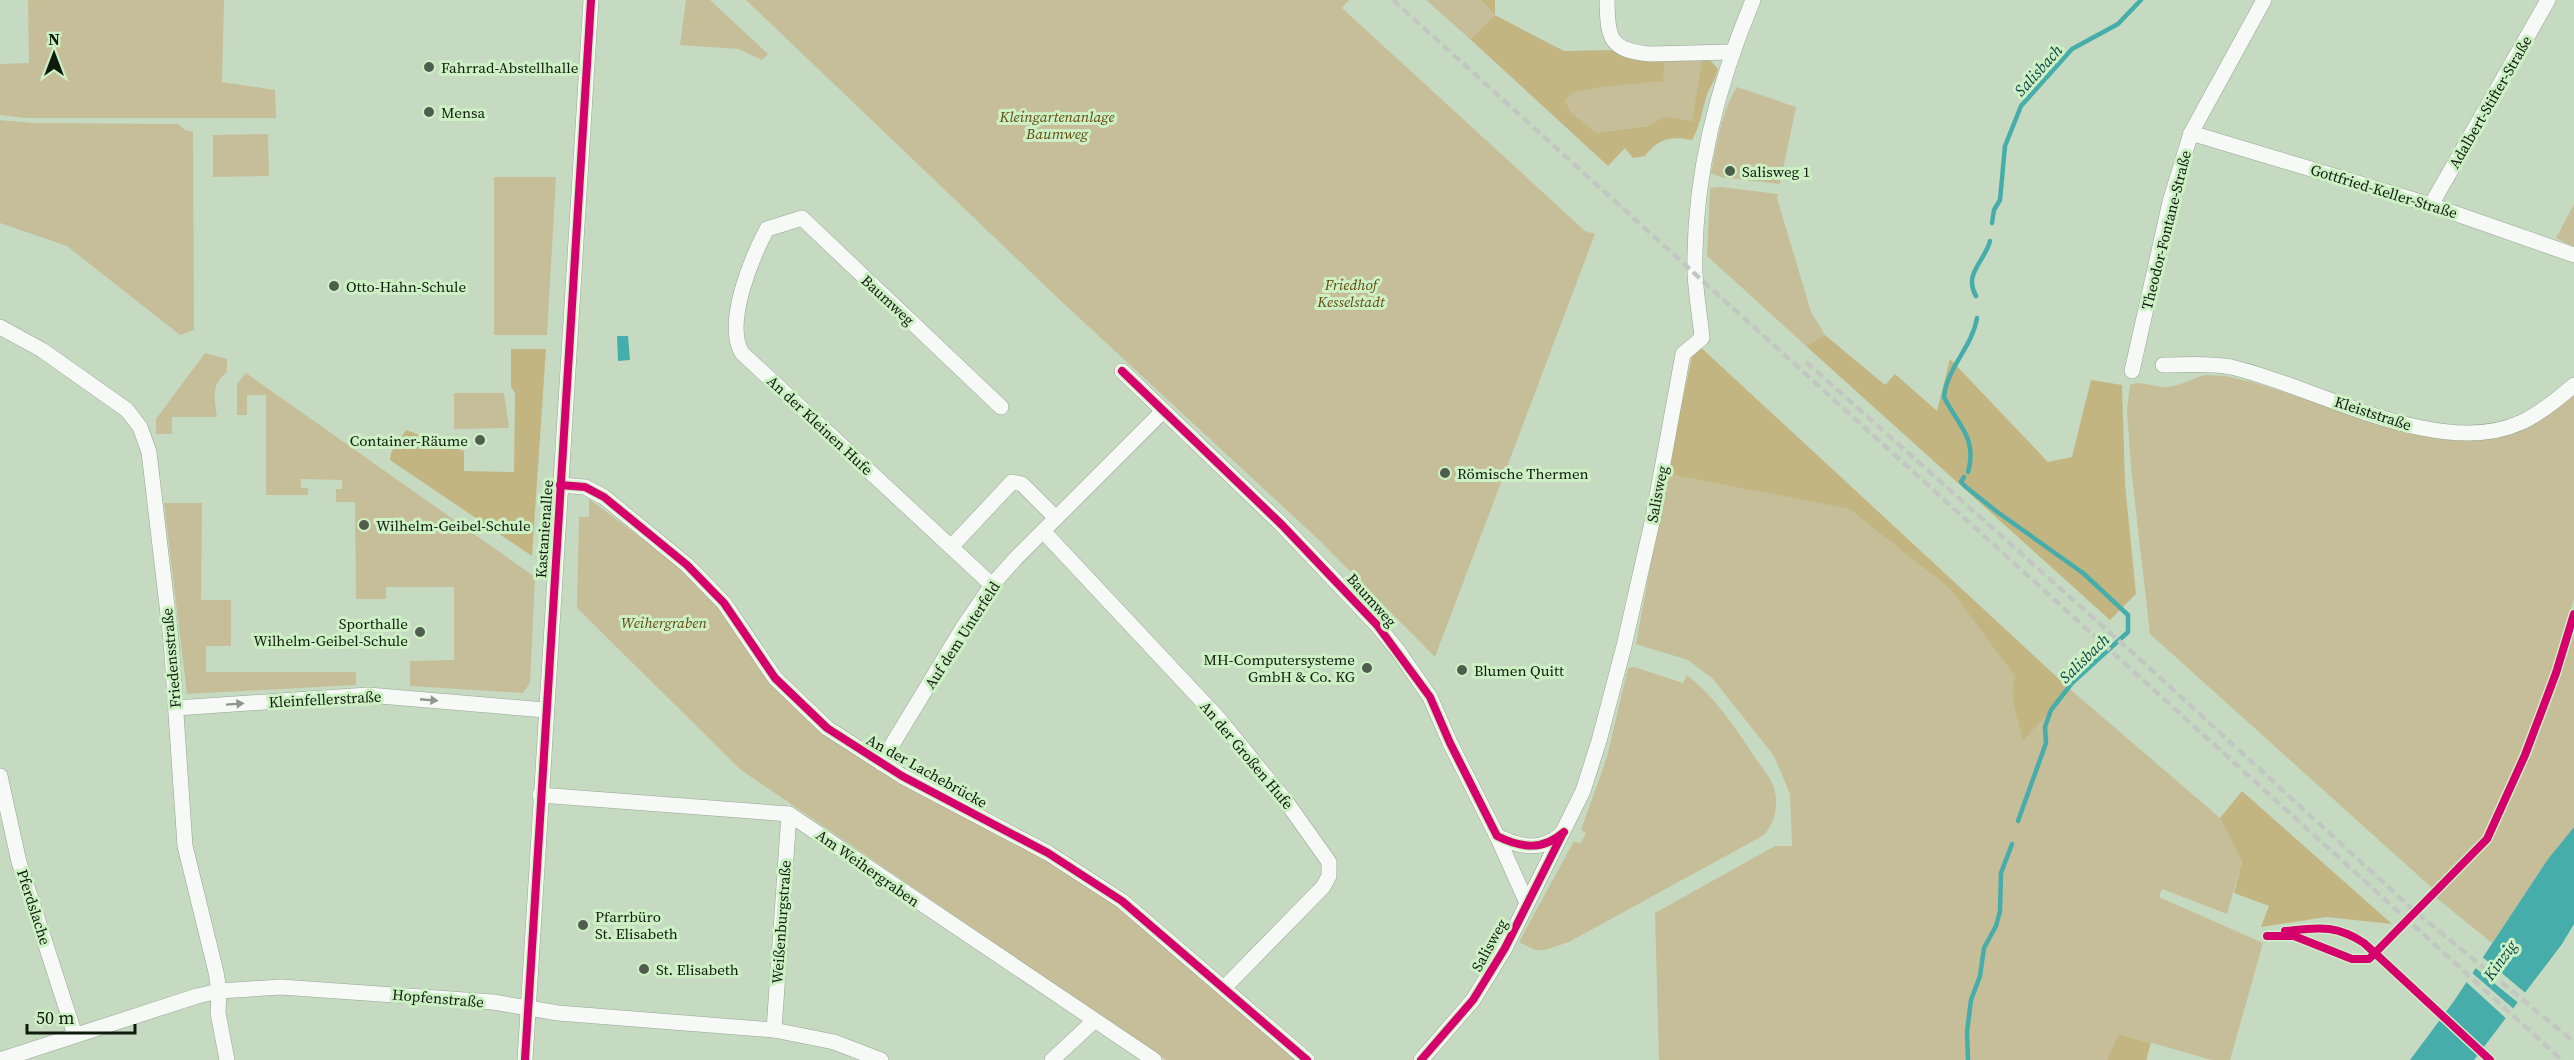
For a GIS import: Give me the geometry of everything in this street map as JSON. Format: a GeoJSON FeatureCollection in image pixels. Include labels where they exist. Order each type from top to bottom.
{"type":"FeatureCollection","features":[{"type":"Feature","properties":{"kind":"street","name":"Kastanienallee"},"geometry":{"type":"LineString","coordinates":[[525,1060],[591,0]]}},
{"type":"Feature","properties":{"kind":"street"},"geometry":{"type":"LineString","coordinates":[[1607,0],[1608,32],[1623,48],[1651,54],[1731,52]]}},
{"type":"Feature","properties":{"kind":"street","name":"Salisweg"},"geometry":{"type":"LineString","coordinates":[[1421,1060],[1473,1000],[1505,948],[1564,832],[1593,764],[1624,646],[1653,518],[1683,354],[1702,338],[1695,273],[1700,180],[1706,146],[1731,52],[1753,0]]}},
{"type":"Feature","properties":{"kind":"street","name":"Theodor-Fontane-Straße"},"geometry":{"type":"LineString","coordinates":[[2132,371],[2170,202],[2191,133],[2264,0]]}},
{"type":"Feature","properties":{"kind":"street","name":"Adalbert-Stifter-Straße"},"geometry":{"type":"LineString","coordinates":[[2431,205],[2548,0]]}},
{"type":"Feature","properties":{"kind":"street","name":"Gottfried-Keller-Straße"},"geometry":{"type":"LineString","coordinates":[[2191,133],[2431,205],[2574,255]]}},
{"type":"Feature","properties":{"kind":"street","name":"Baumweg"},"geometry":{"type":"LineString","coordinates":[[767,229],[802,218],[1000,407]]}},
{"type":"Feature","properties":{"kind":"street","name":"An der Kleinen Hufe"},"geometry":{"type":"LineString","coordinates":[[767,229],[754,252],[742,287],[737,336],[740,348],[746,357],[992,585]]}},
{"type":"Feature","properties":{"kind":"street","name":"Friedensstraße"},"geometry":{"type":"LineString","coordinates":[[0,327],[42,350],[107,393],[127,410],[140,427],[149,452],[176,708],[187,858],[213,958],[219,991],[218,1013],[227,1060]]}},
{"type":"Feature","properties":{"kind":"street","name":"Kleiststraße"},"geometry":{"type":"LineString","coordinates":[[2163,365],[2233,368],[2413,426],[2449,433],[2485,432],[2521,422],[2574,385]]}},
{"type":"Feature","properties":{"kind":"street","name":"Baumweg"},"geometry":{"type":"LineString","coordinates":[[1122,371],[1282,525],[1330,574],[1398,651],[1430,698],[1527,903]]}},
{"type":"Feature","properties":{"kind":"street","name":"Auf dem Unterfeld"},"geometry":{"type":"LineString","coordinates":[[881,763],[964,626],[992,585],[1162,411]]}},
{"type":"Feature","properties":{"kind":"street"},"geometry":{"type":"LineString","coordinates":[[951,547],[1012,482],[1022,484],[1056,518]]}},
{"type":"Feature","properties":{"kind":"street","name":"An der Lachebrücke"},"geometry":{"type":"LineString","coordinates":[[560,485],[585,487],[604,497],[687,565],[724,603],[766,667],[789,693],[827,728],[881,763],[1024,839],[1088,877],[1130,907],[1307,1060]]}},
{"type":"Feature","properties":{"kind":"street","name":"An der Großen Hufe"},"geometry":{"type":"LineString","coordinates":[[1043,531],[1219,719],[1285,800],[1329,862],[1329,876],[1323,887],[1224,988]]}},
{"type":"Feature","properties":{"kind":"street","name":"Kleinfellerstraße"},"geometry":{"type":"LineString","coordinates":[[176,708],[368,695],[545,710]]}},
{"type":"Feature","properties":{"kind":"street","name":"Pferdslache"},"geometry":{"type":"LineString","coordinates":[[0,776],[19,862],[75,1035]]}},
{"type":"Feature","properties":{"kind":"street","name":"Am Weihergraben"},"geometry":{"type":"LineString","coordinates":[[540,795],[789,814],[1154,1060]]}},
{"type":"Feature","properties":{"kind":"street","name":"Weißenburgstraße"},"geometry":{"type":"LineString","coordinates":[[774,1030],[789,814]]}},
{"type":"Feature","properties":{"kind":"street"},"geometry":{"type":"LineString","coordinates":[[1497,836],[1518,844],[1536,846],[1546,845],[1564,832]]}},
{"type":"Feature","properties":{"kind":"street","name":"Hopfenstraße"},"geometry":{"type":"LineString","coordinates":[[0,1060],[219,991],[265,987],[493,1002],[558,1013],[774,1030],[834,1042],[881,1060]]}},
{"type":"Feature","properties":{"kind":"street"},"geometry":{"type":"LineString","coordinates":[[1052,1060],[1094,1021]]}},
{"type":"Feature","properties":{"kind":"green space"},"geometry":{"type":"Polygon","coordinates":[[[28,0],[224,0],[222,82],[275,90],[276,118],[26,118],[0,115],[0,64],[29,63],[28,0]]]}},
{"type":"Feature","properties":{"kind":"green space"},"geometry":{"type":"Polygon","coordinates":[[[686,0],[710,0],[768,54],[762,60],[739,49],[680,45],[686,0]]]}},
{"type":"Feature","properties":{"kind":"green space","name":"Friedhof Kesselstadt"},"geometry":{"type":"Polygon","coordinates":[[[746,0],[1349,0],[1342,8],[1585,231],[1595,234],[1435,657],[1319,540],[1061,301],[746,0]]]}},
{"type":"Feature","properties":{"kind":"green space"},"geometry":{"type":"Polygon","coordinates":[[[1426,0],[1481,0],[1495,15],[1470,39],[1426,0]]]}},
{"type":"Feature","properties":{"kind":"green space"},"geometry":{"type":"Polygon","coordinates":[[[1665,57],[1702,57],[1692,121],[1664,116],[1648,126],[1596,133],[1571,112],[1565,101],[1572,93],[1601,87],[1665,57]]]}},
{"type":"Feature","properties":{"kind":"green space"},"geometry":{"type":"Polygon","coordinates":[[[1737,87],[1796,107],[1780,184],[1720,177],[1711,173],[1723,118],[1737,87]]]}},
{"type":"Feature","properties":{"kind":"green space"},"geometry":{"type":"Polygon","coordinates":[[[0,120],[32,123],[178,124],[185,130],[193,132],[194,330],[180,335],[67,246],[0,223],[0,120]]]}},
{"type":"Feature","properties":{"kind":"green space"},"geometry":{"type":"Polygon","coordinates":[[[268,134],[269,176],[213,177],[213,135],[268,134]]]}},
{"type":"Feature","properties":{"kind":"green space"},"geometry":{"type":"Polygon","coordinates":[[[494,177],[556,177],[547,335],[494,335],[494,177]]]}},
{"type":"Feature","properties":{"kind":"green space"},"geometry":{"type":"Polygon","coordinates":[[[1721,187],[1778,194],[1777,198],[1811,312],[1825,335],[1806,346],[1707,256],[1710,188],[1721,187]]]}},
{"type":"Feature","properties":{"kind":"green space"},"geometry":{"type":"Polygon","coordinates":[[[2574,204],[2574,247],[2556,238],[2574,204]]]}},
{"type":"Feature","properties":{"kind":"green space"},"geometry":{"type":"Polygon","coordinates":[[[205,353],[227,359],[227,372],[216,387],[217,417],[172,417],[172,434],[156,434],[156,419],[205,353]]]}},
{"type":"Feature","properties":{"kind":"green space"},"geometry":{"type":"Polygon","coordinates":[[[246,373],[535,577],[530,683],[523,693],[410,686],[410,661],[454,660],[454,587],[386,587],[386,599],[356,599],[355,502],[336,502],[336,489],[342,489],[342,480],[301,479],[301,488],[308,488],[308,495],[266,495],[266,395],[247,395],[247,415],[237,415],[237,384],[246,373]]]}},
{"type":"Feature","properties":{"kind":"green space"},"geometry":{"type":"Polygon","coordinates":[[[2204,375],[2226,376],[2252,382],[2410,433],[2447,440],[2484,438],[2574,393],[2574,599],[2551,672],[2520,756],[2484,837],[2432,888],[2150,634],[2131,468],[2127,410],[2130,385],[2139,383],[2168,387],[2204,375]]]}},
{"type":"Feature","properties":{"kind":"green space"},"geometry":{"type":"Polygon","coordinates":[[[454,393],[504,393],[509,428],[454,429],[454,393]]]}},
{"type":"Feature","properties":{"kind":"green space"},"geometry":{"type":"Polygon","coordinates":[[[1667,474],[1849,509],[1950,589],[2016,676],[2012,697],[2024,740],[2071,690],[2220,818],[2242,862],[2227,914],[2162,889],[2159,897],[2263,943],[2230,1060],[2212,1060],[2120,1034],[2107,1060],[1659,1060],[1655,913],[1775,846],[1792,846],[1790,794],[1774,756],[1713,679],[1688,660],[1636,644],[1667,474]]]}},
{"type":"Feature","properties":{"kind":"green space","name":"Weihergraben"},"geometry":{"type":"Polygon","coordinates":[[[589,499],[701,585],[729,620],[756,664],[801,711],[1029,848],[1126,911],[1295,1060],[1166,1060],[741,770],[577,608],[579,517],[589,517],[589,499]]]}},
{"type":"Feature","properties":{"kind":"green space"},"geometry":{"type":"Polygon","coordinates":[[[164,503],[202,503],[201,600],[231,600],[231,646],[206,646],[206,672],[356,672],[356,685],[187,694],[164,503]]]}},
{"type":"Feature","properties":{"kind":"green space"},"geometry":{"type":"Polygon","coordinates":[[[2574,626],[2574,827],[2548,859],[2492,943],[2434,896],[2490,841],[2528,757],[2574,626]]]}},
{"type":"Feature","properties":{"kind":"green space"},"geometry":{"type":"Polygon","coordinates":[[[1634,667],[1683,683],[1687,675],[1707,693],[1732,723],[1770,780],[1776,797],[1774,817],[1764,835],[1569,942],[1545,950],[1535,950],[1519,942],[1574,841],[1580,844],[1586,833],[1581,830],[1607,757],[1628,668],[1634,667]]]}},
{"type":"Feature","properties":{"kind":"shaded area"},"geometry":{"type":"Polygon","coordinates":[[[1481,0],[1495,0],[1495,15],[1481,0]]]}},
{"type":"Feature","properties":{"kind":"shaded area"},"geometry":{"type":"Polygon","coordinates":[[[1495,15],[1564,51],[1611,50],[1626,55],[1665,57],[1663,81],[1601,87],[1572,93],[1565,101],[1571,112],[1596,133],[1648,126],[1664,116],[1692,121],[1702,57],[1712,62],[1718,69],[1692,140],[1677,138],[1666,140],[1655,145],[1645,156],[1633,158],[1625,148],[1608,166],[1470,39],[1495,15]]]}},
{"type":"Feature","properties":{"kind":"shaded area"},"geometry":{"type":"Polygon","coordinates":[[[1825,335],[1885,385],[1895,374],[1937,411],[1950,359],[2048,462],[2072,457],[2091,380],[2122,385],[2125,484],[2136,594],[2110,620],[1806,346],[1825,335]]]}},
{"type":"Feature","properties":{"kind":"shaded area"},"geometry":{"type":"Polygon","coordinates":[[[1695,342],[2071,690],[2023,741],[2012,697],[2015,676],[1950,589],[1849,509],[1667,474],[1695,342]]]}},
{"type":"Feature","properties":{"kind":"shaded area"},"geometry":{"type":"Polygon","coordinates":[[[511,349],[546,349],[532,556],[390,460],[391,453],[406,430],[464,451],[464,471],[514,472],[515,393],[511,387],[511,349]]]}},
{"type":"Feature","properties":{"kind":"shaded area"},"geometry":{"type":"Polygon","coordinates":[[[2242,791],[2392,924],[2326,917],[2261,927],[2269,906],[2234,893],[2242,862],[2220,818],[2242,791]]]}},
{"type":"Feature","properties":{"kind":"shaded area"},"geometry":{"type":"Polygon","coordinates":[[[2119,1034],[2151,1043],[2146,1060],[2107,1060],[2119,1034]]]}},
{"type":"Feature","properties":{"kind":"water"},"geometry":{"type":"Polygon","coordinates":[[[617,336],[628,336],[630,360],[618,361],[617,336]]]}},
{"type":"Feature","properties":{"kind":"water","name":"Kinzig"},"geometry":{"type":"Polygon","coordinates":[[[2574,827],[2574,924],[2562,944],[2474,1060],[2410,1060],[2454,1001],[2548,859],[2574,827]]]}},
{"type":"Feature","properties":{"kind":"pier"},"geometry":{"type":"Polygon","coordinates":[[[2480,955],[2528,995],[2521,1005],[2473,966],[2480,955]]]}},
{"type":"Feature","properties":{"kind":"pier"},"geometry":{"type":"Polygon","coordinates":[[[2470,971],[2516,1011],[2509,1021],[2464,980],[2470,971]]]}},
{"type":"Feature","properties":{"kind":"waterway","name":"Salisbach"},"geometry":{"type":"LineString","coordinates":[[1992,223],[1994,210],[2000,200],[2005,146],[2021,106],[2072,49],[2118,24],[2141,0]]}},
{"type":"Feature","properties":{"kind":"waterway","name":"Salisbach"},"geometry":{"type":"LineString","coordinates":[[1976,296],[1972,281],[1973,274],[1990,241]]}},
{"type":"Feature","properties":{"kind":"waterway","name":"Salisbach"},"geometry":{"type":"LineString","coordinates":[[1968,472],[1970,460],[1968,440],[1944,397],[1950,376],[1970,339],[1977,318]]}},
{"type":"Feature","properties":{"kind":"waterway","name":"Salisbach"},"geometry":{"type":"LineString","coordinates":[[1964,477],[1961,482],[1966,487],[2083,573],[2128,615],[2128,632],[2072,683],[2051,710],[2045,727],[2046,743],[2018,821]]}},
{"type":"Feature","properties":{"kind":"waterway","name":"Salisbach"},"geometry":{"type":"LineString","coordinates":[[1968,1060],[1967,1032],[1971,1000],[1980,976],[1984,948],[1996,926],[2000,911],[2001,873],[2012,844]]}},
{"type":"Feature","properties":{"kind":"railway"},"geometry":{"type":"LineString","coordinates":[[1393,0],[2562,1060]]}},
{"type":"Feature","properties":{"kind":"railway"},"geometry":{"type":"LineString","coordinates":[[1806,362],[2144,663],[2410,907],[2574,1042]]}},
{"type":"Feature","properties":{"kind":"cycle path"},"geometry":{"type":"LineString","coordinates":[[525,1060],[591,0]]}},
{"type":"Feature","properties":{"kind":"cycle path"},"geometry":{"type":"LineString","coordinates":[[1122,371],[1282,525],[1377,625],[1430,697],[1450,743],[1497,836],[1532,846],[1548,842],[1564,832]]}},
{"type":"Feature","properties":{"kind":"cycle path"},"geometry":{"type":"LineString","coordinates":[[560,485],[585,487],[604,497],[687,565],[724,603],[775,678],[827,728],[902,776],[1048,853],[1122,901],[1307,1060]]}},
{"type":"Feature","properties":{"kind":"cycle path"},"geometry":{"type":"LineString","coordinates":[[2267,936],[2294,936],[2352,959],[2369,959],[2487,839],[2525,755],[2556,673],[2574,614]]}},
{"type":"Feature","properties":{"kind":"cycle path"},"geometry":{"type":"LineString","coordinates":[[1421,1060],[1473,1000],[1505,948],[1562,835]]}},
{"type":"Feature","properties":{"kind":"cycle path"},"geometry":{"type":"LineString","coordinates":[[2285,931],[2316,928],[2335,930],[2364,943],[2490,1060]]}},
{"type":"Feature","properties":{"kind":"place","name":"Fahrrad-Abstellhalle"},"geometry":{"type":"Point","coordinates":[429,67]}},
{"type":"Feature","properties":{"kind":"place","name":"Mensa"},"geometry":{"type":"Point","coordinates":[429,112]}},
{"type":"Feature","properties":{"kind":"place","name":"Salisweg 1"},"geometry":{"type":"Point","coordinates":[1730,171]}},
{"type":"Feature","properties":{"kind":"place","name":"Otto-Hahn-Schule"},"geometry":{"type":"Point","coordinates":[334,286]}},
{"type":"Feature","properties":{"kind":"place","name":"Container-Räume"},"geometry":{"type":"Point","coordinates":[480,440]}},
{"type":"Feature","properties":{"kind":"place","name":"Römische Thermen"},"geometry":{"type":"Point","coordinates":[1445,473]}},
{"type":"Feature","properties":{"kind":"place","name":"Wilhelm-Geibel-Schule"},"geometry":{"type":"Point","coordinates":[364,525]}},
{"type":"Feature","properties":{"kind":"place","name":"Sporthalle Wilhelm-Geibel-Schule"},"geometry":{"type":"Point","coordinates":[420,632]}},
{"type":"Feature","properties":{"kind":"place","name":"MH-Computersysteme GmbH & Co. KG"},"geometry":{"type":"Point","coordinates":[1367,668]}},
{"type":"Feature","properties":{"kind":"place","name":"Blumen Quitt"},"geometry":{"type":"Point","coordinates":[1462,670]}},
{"type":"Feature","properties":{"kind":"place","name":"Pfarrbüro St. Elisabeth"},"geometry":{"type":"Point","coordinates":[583,925]}},
{"type":"Feature","properties":{"kind":"place","name":"St. Elisabeth"},"geometry":{"type":"Point","coordinates":[644,969]}},
{"type":"Feature","properties":{"kind":"park label","name":"Kleingartenanlage Baumweg"},"geometry":{"type":"Point","coordinates":[1057,124]}}]}
